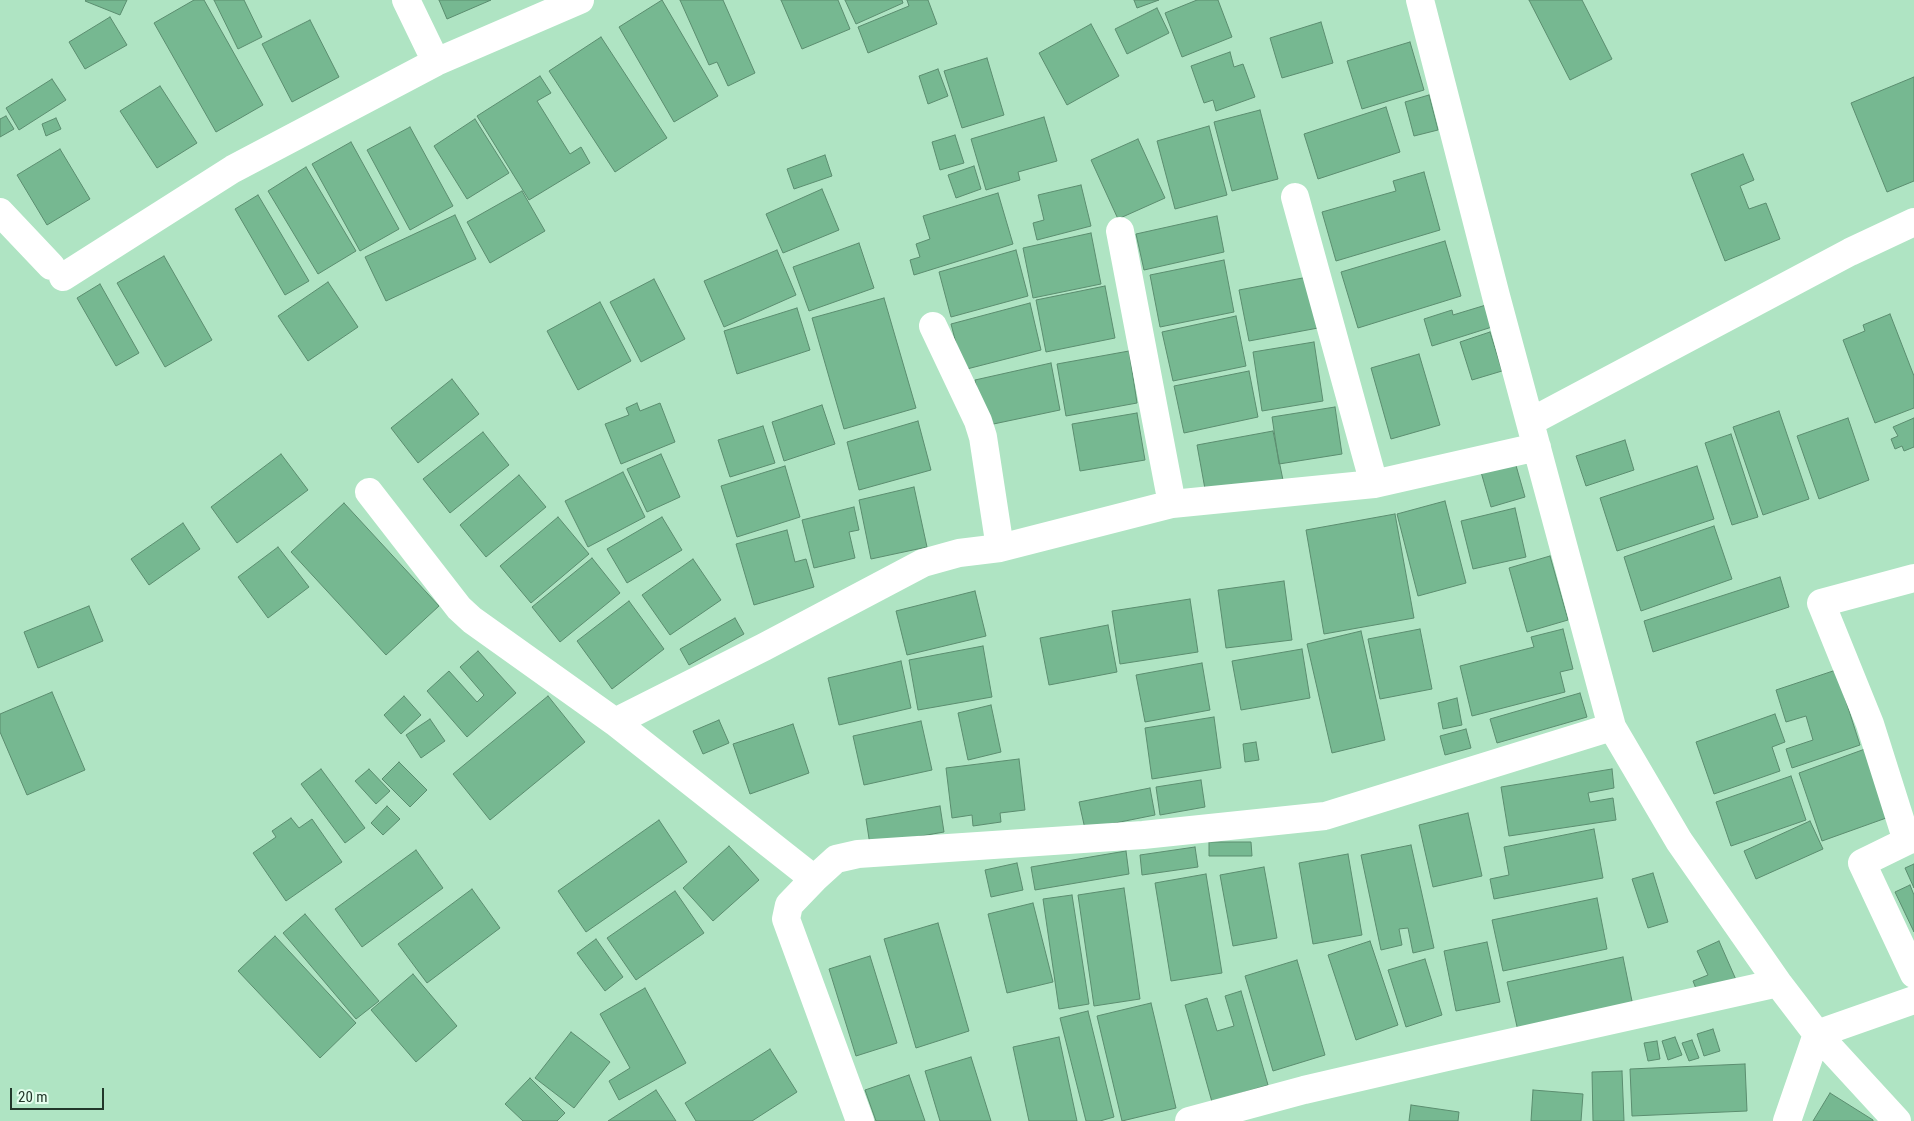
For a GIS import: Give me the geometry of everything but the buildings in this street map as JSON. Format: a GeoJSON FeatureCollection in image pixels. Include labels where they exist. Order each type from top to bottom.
{"type":"FeatureCollection","features":[{"type":"Feature","properties":{"kind":"street"},"geometry":{"type":"LineString","coordinates":[[406,0],[436,62]]}},
{"type":"Feature","properties":{"kind":"street"},"geometry":{"type":"LineString","coordinates":[[0,212],[57,272],[233,169],[436,62],[580,0]]}},
{"type":"Feature","properties":{"kind":"street"},"geometry":{"type":"LineString","coordinates":[[1420,0],[1612,727],[1679,841],[1778,983],[1817,1034],[1897,1121]]}},
{"type":"Feature","properties":{"kind":"street"},"geometry":{"type":"LineString","coordinates":[[1294,197],[1374,484]]}},
{"type":"Feature","properties":{"kind":"street"},"geometry":{"type":"LineString","coordinates":[[614,722],[764,647],[923,563],[959,552],[1000,548],[1172,504],[1374,484],[1534,435],[1850,252],[1914,222]]}},
{"type":"Feature","properties":{"kind":"street"},"geometry":{"type":"LineString","coordinates":[[1120,231],[1172,504]]}},
{"type":"Feature","properties":{"kind":"street"},"geometry":{"type":"LineString","coordinates":[[933,326],[978,422],[983,437],[1000,548]]}},
{"type":"Feature","properties":{"kind":"street"},"geometry":{"type":"LineString","coordinates":[[368,492],[459,608],[472,620],[614,722],[814,879]]}},
{"type":"Feature","properties":{"kind":"street"},"geometry":{"type":"LineString","coordinates":[[1914,578],[1821,603],[1870,724],[1907,841],[1862,863],[1914,974]]}},
{"type":"Feature","properties":{"kind":"street"},"geometry":{"type":"LineString","coordinates":[[860,1121],[786,919],[789,905],[836,860],[858,854],[1143,835],[1325,816],[1612,727]]}},
{"type":"Feature","properties":{"kind":"street"},"geometry":{"type":"LineString","coordinates":[[1189,1121],[1304,1090],[1778,983]]}},
{"type":"Feature","properties":{"kind":"street"},"geometry":{"type":"LineString","coordinates":[[1817,1034],[1914,1000]]}},
{"type":"Feature","properties":{"kind":"street"},"geometry":{"type":"LineString","coordinates":[[1787,1121],[1817,1034]]}}]}
